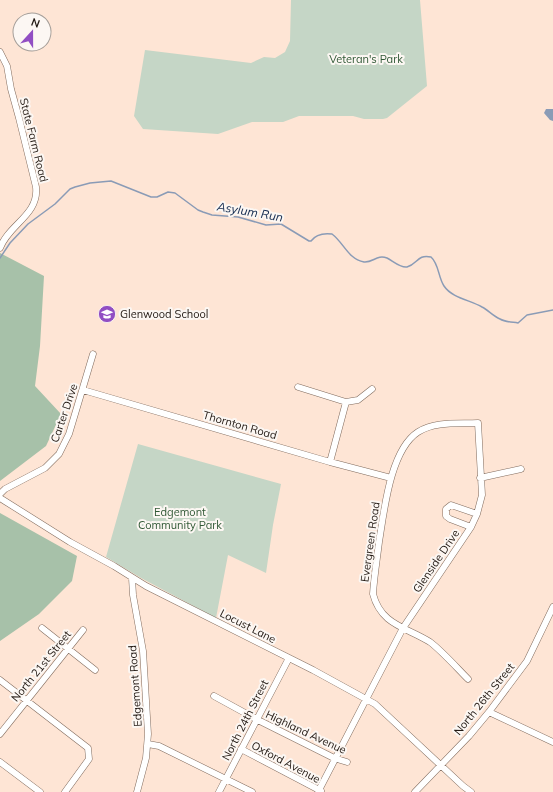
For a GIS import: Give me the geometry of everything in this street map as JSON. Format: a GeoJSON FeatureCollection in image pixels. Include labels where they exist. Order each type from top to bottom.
{"type":"FeatureCollection","features":[{"type":"Feature","properties":{"kind":"street","name":"State Farm Road"},"geometry":{"type":"LineString","coordinates":[[0,52],[7,66],[11,89],[37,194],[32,208],[6,236],[0,248]]}},
{"type":"Feature","properties":{"kind":"street","name":"Carter Drive"},"geometry":{"type":"LineString","coordinates":[[0,494],[5,489],[45,468],[59,454],[69,434],[93,354]]}},
{"type":"Feature","properties":{"kind":"street"},"geometry":{"type":"LineString","coordinates":[[298,388],[346,402],[358,400],[372,389]]}},
{"type":"Feature","properties":{"kind":"street","name":"Thornton Road"},"geometry":{"type":"LineString","coordinates":[[83,390],[330,462],[391,478]]}},
{"type":"Feature","properties":{"kind":"street"},"geometry":{"type":"LineString","coordinates":[[330,462],[346,402]]}},
{"type":"Feature","properties":{"kind":"street","name":"Glenside Drive"},"geometry":{"type":"LineString","coordinates":[[319,791],[334,758],[403,628],[471,527],[478,514],[482,495],[478,423]]}},
{"type":"Feature","properties":{"kind":"street","name":"Evergreen Road"},"geometry":{"type":"LineString","coordinates":[[468,679],[431,643],[384,617],[376,605],[373,594],[385,503],[391,478],[402,451],[409,439],[418,432],[430,426],[478,423]]}},
{"type":"Feature","properties":{"kind":"street"},"geometry":{"type":"LineString","coordinates":[[480,478],[521,469]]}},
{"type":"Feature","properties":{"kind":"street","name":"Locust Lane"},"geometry":{"type":"LineString","coordinates":[[0,498],[70,542],[114,566],[146,586],[366,698],[375,704],[462,786],[471,792]]}},
{"type":"Feature","properties":{"kind":"street"},"geometry":{"type":"LineString","coordinates":[[471,527],[450,519],[446,516],[446,509],[452,505],[478,514]]}},
{"type":"Feature","properties":{"kind":"street","name":"Edgemont Road"},"geometry":{"type":"LineString","coordinates":[[132,578],[133,595],[143,651],[148,744],[138,792]]}},
{"type":"Feature","properties":{"kind":"street","name":"North 26th Street"},"geometry":{"type":"LineString","coordinates":[[414,792],[468,736],[527,661],[553,607]]}},
{"type":"Feature","properties":{"kind":"street"},"geometry":{"type":"LineString","coordinates":[[42,628],[68,647],[95,670]]}},
{"type":"Feature","properties":{"kind":"street","name":"North 21st Street"},"geometry":{"type":"LineString","coordinates":[[0,734],[83,630]]}},
{"type":"Feature","properties":{"kind":"street","name":"North 24th Street"},"geometry":{"type":"LineString","coordinates":[[219,792],[289,658]]}},
{"type":"Feature","properties":{"kind":"street"},"geometry":{"type":"LineString","coordinates":[[0,680],[88,748],[89,758],[65,792]]}},
{"type":"Feature","properties":{"kind":"street","name":"Highland Avenue"},"geometry":{"type":"LineString","coordinates":[[214,696],[334,758],[347,762]]}},
{"type":"Feature","properties":{"kind":"street"},"geometry":{"type":"LineString","coordinates":[[488,712],[553,742]]}},
{"type":"Feature","properties":{"kind":"street"},"geometry":{"type":"LineString","coordinates":[[148,744],[159,746],[252,792]]}},
{"type":"Feature","properties":{"kind":"street","name":"Oxford Avenue"},"geometry":{"type":"LineString","coordinates":[[241,749],[319,791]]}},
{"type":"Feature","properties":{"kind":"street"},"geometry":{"type":"LineString","coordinates":[[0,762],[40,792]]}},
{"type":"Feature","properties":{"kind":"green space","name":"Veteran's Park"},"geometry":{"type":"Polygon","coordinates":[[[291,0],[420,0],[427,86],[387,118],[383,119],[364,119],[353,116],[299,116],[283,122],[252,122],[218,134],[143,129],[134,116],[145,50],[251,63],[264,57],[275,58],[285,52],[290,41],[291,0]]]}},
{"type":"Feature","properties":{"kind":"green space"},"geometry":{"type":"Polygon","coordinates":[[[0,253],[44,276],[40,346],[35,386],[61,414],[46,446],[0,481],[0,253]]]}},
{"type":"Feature","properties":{"kind":"green space","name":"Edgemont Community Park"},"geometry":{"type":"Polygon","coordinates":[[[138,444],[281,484],[266,573],[228,555],[216,618],[141,578],[106,557],[138,444]]]}},
{"type":"Feature","properties":{"kind":"green space"},"geometry":{"type":"Polygon","coordinates":[[[0,513],[77,556],[72,581],[39,614],[0,641],[0,513]]]}},
{"type":"Feature","properties":{"kind":"water"},"geometry":{"type":"Polygon","coordinates":[[[546,109],[553,109],[553,121],[550,120],[544,113],[546,109]]]}},
{"type":"Feature","properties":{"kind":"waterway","name":"Asylum Run"},"geometry":{"type":"LineString","coordinates":[[0,258],[10,243],[28,224],[55,204],[70,189],[90,183],[111,181],[151,197],[157,197],[168,192],[175,193],[198,210],[212,215],[238,217],[266,225],[281,224],[309,241],[320,234],[332,234],[354,258],[364,262],[384,257],[399,265],[407,267],[411,266],[420,258],[426,256],[431,257],[436,263],[442,282],[447,290],[456,296],[482,307],[504,321],[518,323],[527,315],[553,310]]}},
{"type":"Feature","properties":{"kind":"place","name":"Glenwood School"},"geometry":{"type":"Point","coordinates":[107,314]}}]}
